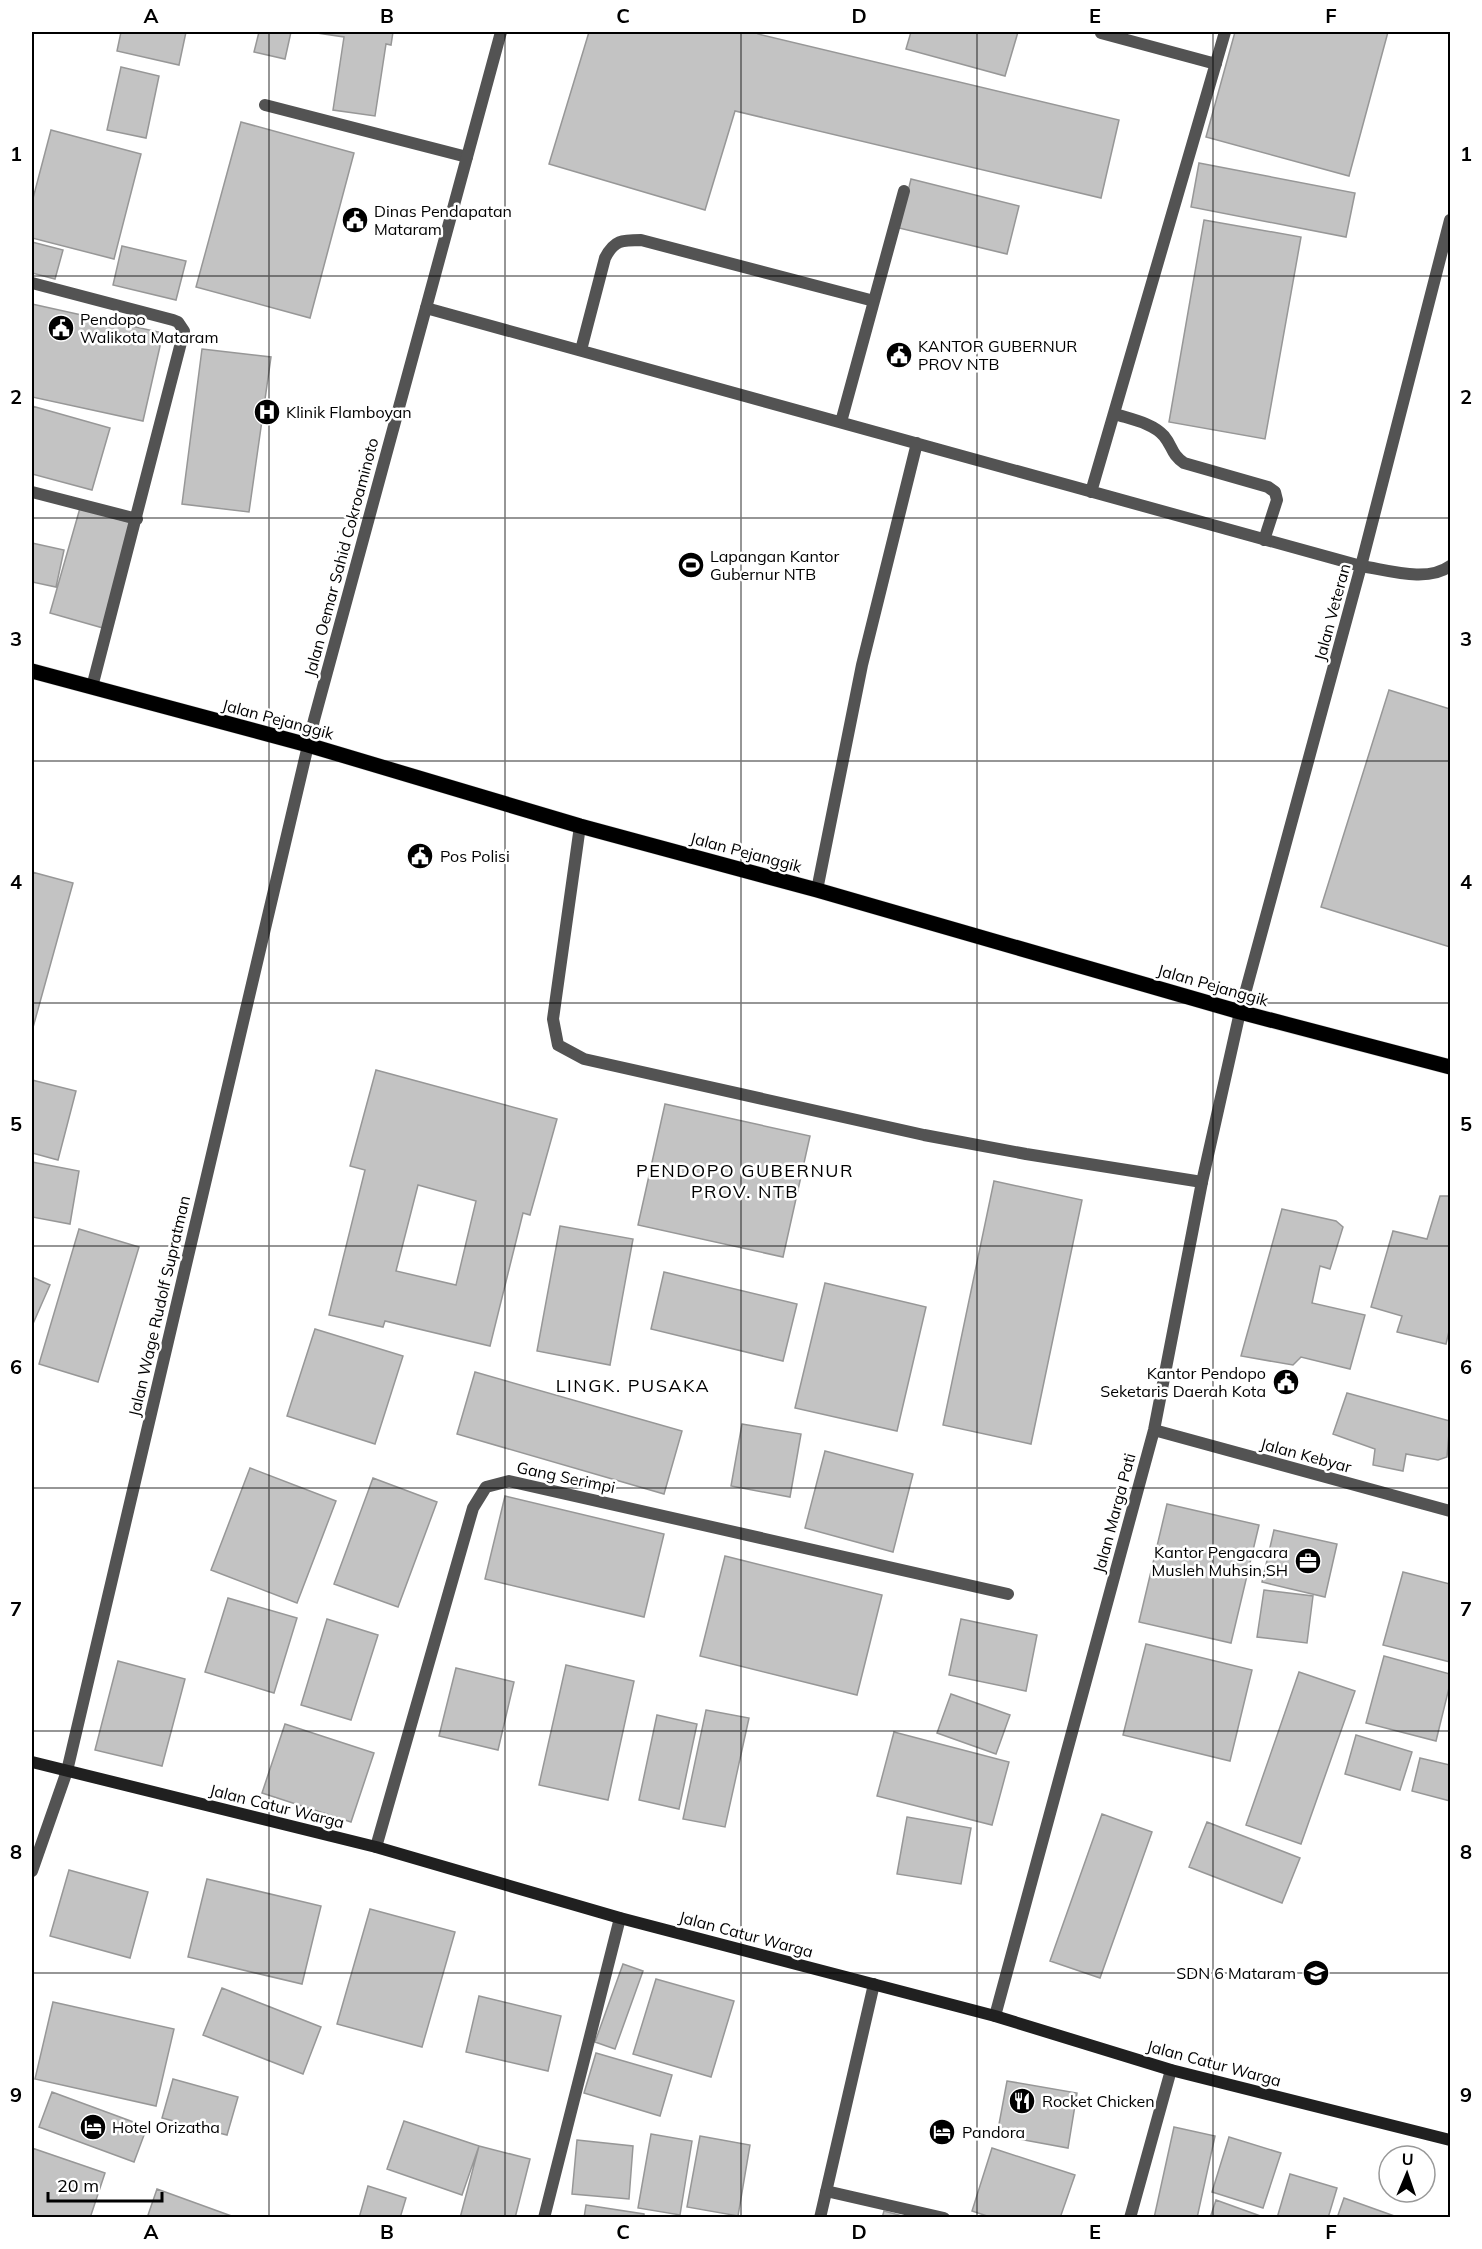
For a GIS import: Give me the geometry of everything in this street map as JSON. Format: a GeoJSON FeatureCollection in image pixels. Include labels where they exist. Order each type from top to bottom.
{"type":"FeatureCollection","features":[{"type":"Feature","properties":{"kind":"main road","name":"Jalan Pejanggik"},"geometry":{"type":"LineString","coordinates":[[32,671],[308,745],[580,826],[817,890],[1240,1012],[1450,1067]]}},
{"type":"Feature","properties":{"kind":"main road","name":"Jalan Catur Warga"},"geometry":{"type":"LineString","coordinates":[[32,1762],[376,1847],[620,1918],[995,2016],[1171,2070],[1450,2140]]}},
{"type":"Feature","properties":{"kind":"street","name":"Jalan Oemar Sahid Cokroaminoto"},"geometry":{"type":"LineString","coordinates":[[308,745],[501,32]]}},
{"type":"Feature","properties":{"kind":"street"},"geometry":{"type":"LineString","coordinates":[[1091,492],[1225,32]]}},
{"type":"Feature","properties":{"kind":"street"},"geometry":{"type":"LineString","coordinates":[[1101,33],[1216,64]]}},
{"type":"Feature","properties":{"kind":"street"},"geometry":{"type":"LineString","coordinates":[[266,105],[467,158]]}},
{"type":"Feature","properties":{"kind":"street"},"geometry":{"type":"LineString","coordinates":[[841,422],[903,191]]}},
{"type":"Feature","properties":{"kind":"street","name":"Jalan Veteran"},"geometry":{"type":"LineString","coordinates":[[1240,1012],[1361,567],[1450,226]]}},
{"type":"Feature","properties":{"kind":"street"},"geometry":{"type":"LineString","coordinates":[[581,350],[605,258],[609,250],[623,240],[641,240],[874,301]]}},
{"type":"Feature","properties":{"kind":"street"},"geometry":{"type":"LineString","coordinates":[[32,283],[173,320],[182,326],[184,338],[92,687]]}},
{"type":"Feature","properties":{"kind":"street"},"geometry":{"type":"LineString","coordinates":[[426,308],[1361,567],[1429,574],[1450,566]]}},
{"type":"Feature","properties":{"kind":"street"},"geometry":{"type":"LineString","coordinates":[[1115,414],[1151,426],[1164,435],[1174,456],[1184,463],[1268,487],[1275,492],[1277,500],[1264,540]]}},
{"type":"Feature","properties":{"kind":"street"},"geometry":{"type":"LineString","coordinates":[[817,890],[862,665],[917,443]]}},
{"type":"Feature","properties":{"kind":"street"},"geometry":{"type":"LineString","coordinates":[[32,492],[137,519]]}},
{"type":"Feature","properties":{"kind":"street","name":"Jalan Wage Rudolf Supratman"},"geometry":{"type":"LineString","coordinates":[[32,1871],[67,1771],[308,745]]}},
{"type":"Feature","properties":{"kind":"street"},"geometry":{"type":"LineString","coordinates":[[580,826],[553,1019],[558,1045],[584,1059],[924,1135],[1026,1155],[1202,1182]]}},
{"type":"Feature","properties":{"kind":"street","name":"Jalan Marga Pati"},"geometry":{"type":"LineString","coordinates":[[995,2016],[1154,1430],[1202,1182],[1240,1012]]}},
{"type":"Feature","properties":{"kind":"street","name":"Jalan Kebyar"},"geometry":{"type":"LineString","coordinates":[[1154,1430],[1450,1511]]}},
{"type":"Feature","properties":{"kind":"street","name":"Gang Serimpi"},"geometry":{"type":"LineString","coordinates":[[376,1847],[473,1508],[486,1487],[509,1481],[1008,1594]]}},
{"type":"Feature","properties":{"kind":"street"},"geometry":{"type":"LineString","coordinates":[[544,2217],[620,1918]]}},
{"type":"Feature","properties":{"kind":"street"},"geometry":{"type":"LineString","coordinates":[[820,2217],[874,1984]]}},
{"type":"Feature","properties":{"kind":"street"},"geometry":{"type":"LineString","coordinates":[[1130,2217],[1171,2070]]}},
{"type":"Feature","properties":{"kind":"street"},"geometry":{"type":"LineString","coordinates":[[826,2191],[944,2217]]}},
{"type":"Feature","properties":{"kind":"building"},"geometry":{"type":"Polygon","coordinates":[[[121,32],[186,32],[179,65],[117,51],[121,32]]]}},
{"type":"Feature","properties":{"kind":"building"},"geometry":{"type":"Polygon","coordinates":[[[259,32],[291,32],[285,59],[254,52],[259,32]]]}},
{"type":"Feature","properties":{"kind":"building"},"geometry":{"type":"Polygon","coordinates":[[[310,32],[393,32],[391,45],[386,44],[375,116],[333,110],[344,37],[310,32]]]}},
{"type":"Feature","properties":{"kind":"building"},"geometry":{"type":"Polygon","coordinates":[[[589,32],[758,32],[758,34],[1119,120],[1101,198],[735,111],[705,210],[549,164],[589,32]]]}},
{"type":"Feature","properties":{"kind":"building"},"geometry":{"type":"Polygon","coordinates":[[[911,32],[1018,32],[1005,76],[906,49],[911,32]]]}},
{"type":"Feature","properties":{"kind":"building"},"geometry":{"type":"Polygon","coordinates":[[[1235,32],[1388,32],[1349,176],[1206,137],[1235,32]]]}},
{"type":"Feature","properties":{"kind":"building"},"geometry":{"type":"Polygon","coordinates":[[[121,67],[159,76],[146,138],[107,130],[121,67]]]}},
{"type":"Feature","properties":{"kind":"building"},"geometry":{"type":"Polygon","coordinates":[[[241,122],[354,153],[310,318],[196,287],[241,122]]]}},
{"type":"Feature","properties":{"kind":"building"},"geometry":{"type":"Polygon","coordinates":[[[51,130],[141,154],[114,259],[32,238],[32,202],[51,130]]]}},
{"type":"Feature","properties":{"kind":"building"},"geometry":{"type":"Polygon","coordinates":[[[1199,163],[1355,193],[1346,237],[1191,207],[1199,163]]]}},
{"type":"Feature","properties":{"kind":"building"},"geometry":{"type":"Polygon","coordinates":[[[911,179],[1019,206],[1007,254],[899,228],[911,179]]]}},
{"type":"Feature","properties":{"kind":"building"},"geometry":{"type":"Polygon","coordinates":[[[1204,220],[1301,237],[1265,439],[1169,422],[1204,220]]]}},
{"type":"Feature","properties":{"kind":"building"},"geometry":{"type":"Polygon","coordinates":[[[32,242],[63,250],[55,279],[32,273],[32,242]]]}},
{"type":"Feature","properties":{"kind":"building"},"geometry":{"type":"Polygon","coordinates":[[[122,246],[186,261],[176,300],[113,285],[122,246]]]}},
{"type":"Feature","properties":{"kind":"building"},"geometry":{"type":"Polygon","coordinates":[[[32,304],[163,333],[143,421],[32,397],[32,304]]]}},
{"type":"Feature","properties":{"kind":"building"},"geometry":{"type":"Polygon","coordinates":[[[202,349],[271,357],[249,512],[182,504],[202,349]]]}},
{"type":"Feature","properties":{"kind":"building"},"geometry":{"type":"Polygon","coordinates":[[[32,406],[110,428],[92,490],[32,474],[32,406]]]}},
{"type":"Feature","properties":{"kind":"building"},"geometry":{"type":"Polygon","coordinates":[[[80,508],[132,523],[103,628],[50,613],[80,508]]]}},
{"type":"Feature","properties":{"kind":"building"},"geometry":{"type":"Polygon","coordinates":[[[32,543],[64,550],[56,587],[32,582],[32,543]]]}},
{"type":"Feature","properties":{"kind":"building"},"geometry":{"type":"Polygon","coordinates":[[[1389,690],[1450,709],[1450,947],[1321,907],[1389,690]]]}},
{"type":"Feature","properties":{"kind":"building"},"geometry":{"type":"Polygon","coordinates":[[[32,872],[73,883],[32,1031],[32,872]]]}},
{"type":"Feature","properties":{"kind":"building"},"geometry":{"type":"Polygon","coordinates":[[[376,1070],[557,1119],[530,1215],[523,1213],[490,1346],[385,1321],[383,1327],[329,1315],[365,1170],[350,1166],[376,1070]],[[418,1185],[396,1271],[456,1285],[476,1201],[418,1185]]]}},
{"type":"Feature","properties":{"kind":"building"},"geometry":{"type":"Polygon","coordinates":[[[32,1080],[76,1091],[58,1160],[32,1153],[32,1080]]]}},
{"type":"Feature","properties":{"kind":"building"},"geometry":{"type":"Polygon","coordinates":[[[665,1104],[810,1136],[783,1257],[638,1225],[665,1104]]]}},
{"type":"Feature","properties":{"kind":"building"},"geometry":{"type":"Polygon","coordinates":[[[32,1162],[79,1171],[70,1224],[32,1217],[32,1162]]]}},
{"type":"Feature","properties":{"kind":"building"},"geometry":{"type":"Polygon","coordinates":[[[994,1181],[1082,1200],[1031,1444],[943,1425],[994,1181]]]}},
{"type":"Feature","properties":{"kind":"building"},"geometry":{"type":"Polygon","coordinates":[[[1440,1196],[1450,1196],[1450,1327],[1446,1344],[1397,1332],[1402,1316],[1371,1307],[1393,1231],[1427,1239],[1440,1196]]]}},
{"type":"Feature","properties":{"kind":"building"},"geometry":{"type":"Polygon","coordinates":[[[1282,1209],[1336,1221],[1343,1227],[1330,1269],[1320,1266],[1312,1303],[1365,1315],[1350,1369],[1301,1357],[1293,1365],[1241,1356],[1282,1209]]]}},
{"type":"Feature","properties":{"kind":"building"},"geometry":{"type":"Polygon","coordinates":[[[560,1226],[633,1239],[610,1365],[537,1351],[560,1226]]]}},
{"type":"Feature","properties":{"kind":"building"},"geometry":{"type":"Polygon","coordinates":[[[79,1229],[139,1247],[98,1382],[39,1364],[79,1229]]]}},
{"type":"Feature","properties":{"kind":"building"},"geometry":{"type":"Polygon","coordinates":[[[664,1272],[797,1304],[783,1361],[651,1329],[664,1272]]]}},
{"type":"Feature","properties":{"kind":"building"},"geometry":{"type":"Polygon","coordinates":[[[32,1277],[50,1285],[32,1326],[32,1277]]]}},
{"type":"Feature","properties":{"kind":"building"},"geometry":{"type":"Polygon","coordinates":[[[825,1283],[926,1307],[897,1431],[795,1408],[825,1283]]]}},
{"type":"Feature","properties":{"kind":"building"},"geometry":{"type":"Polygon","coordinates":[[[315,1329],[403,1356],[375,1444],[287,1416],[315,1329]]]}},
{"type":"Feature","properties":{"kind":"building"},"geometry":{"type":"Polygon","coordinates":[[[475,1372],[682,1431],[664,1494],[457,1434],[475,1372]]]}},
{"type":"Feature","properties":{"kind":"building"},"geometry":{"type":"Polygon","coordinates":[[[1347,1393],[1450,1421],[1447,1457],[1438,1460],[1406,1454],[1403,1471],[1373,1465],[1375,1449],[1333,1434],[1347,1393]]]}},
{"type":"Feature","properties":{"kind":"building"},"geometry":{"type":"Polygon","coordinates":[[[742,1424],[801,1434],[790,1497],[731,1486],[742,1424]]]}},
{"type":"Feature","properties":{"kind":"building"},"geometry":{"type":"Polygon","coordinates":[[[825,1451],[913,1474],[893,1552],[805,1528],[825,1451]]]}},
{"type":"Feature","properties":{"kind":"building"},"geometry":{"type":"Polygon","coordinates":[[[250,1468],[336,1501],[297,1603],[211,1570],[250,1468]]]}},
{"type":"Feature","properties":{"kind":"building"},"geometry":{"type":"Polygon","coordinates":[[[373,1478],[437,1502],[398,1607],[334,1584],[373,1478]]]}},
{"type":"Feature","properties":{"kind":"building"},"geometry":{"type":"Polygon","coordinates":[[[505,1496],[664,1534],[644,1617],[485,1579],[505,1496]]]}},
{"type":"Feature","properties":{"kind":"building"},"geometry":{"type":"Polygon","coordinates":[[[1167,1504],[1259,1525],[1231,1643],[1139,1622],[1167,1504]]]}},
{"type":"Feature","properties":{"kind":"building"},"geometry":{"type":"Polygon","coordinates":[[[1274,1530],[1337,1544],[1325,1597],[1262,1582],[1274,1530]]]}},
{"type":"Feature","properties":{"kind":"building"},"geometry":{"type":"Polygon","coordinates":[[[725,1556],[882,1595],[857,1695],[700,1656],[725,1556]]]}},
{"type":"Feature","properties":{"kind":"building"},"geometry":{"type":"Polygon","coordinates":[[[1403,1572],[1450,1584],[1450,1662],[1383,1645],[1403,1572]]]}},
{"type":"Feature","properties":{"kind":"building"},"geometry":{"type":"Polygon","coordinates":[[[1264,1590],[1313,1596],[1307,1643],[1257,1637],[1264,1590]]]}},
{"type":"Feature","properties":{"kind":"building"},"geometry":{"type":"Polygon","coordinates":[[[228,1598],[297,1618],[274,1693],[205,1672],[228,1598]]]}},
{"type":"Feature","properties":{"kind":"building"},"geometry":{"type":"Polygon","coordinates":[[[327,1619],[378,1635],[351,1720],[301,1705],[327,1619]]]}},
{"type":"Feature","properties":{"kind":"building"},"geometry":{"type":"Polygon","coordinates":[[[961,1619],[1037,1635],[1026,1691],[949,1675],[961,1619]]]}},
{"type":"Feature","properties":{"kind":"building"},"geometry":{"type":"Polygon","coordinates":[[[1146,1644],[1252,1670],[1230,1761],[1123,1735],[1146,1644]]]}},
{"type":"Feature","properties":{"kind":"building"},"geometry":{"type":"Polygon","coordinates":[[[1384,1656],[1450,1674],[1450,1684],[1436,1741],[1366,1723],[1384,1656]]]}},
{"type":"Feature","properties":{"kind":"building"},"geometry":{"type":"Polygon","coordinates":[[[118,1661],[185,1679],[162,1766],[95,1750],[118,1661]]]}},
{"type":"Feature","properties":{"kind":"building"},"geometry":{"type":"Polygon","coordinates":[[[566,1665],[634,1681],[608,1800],[539,1785],[566,1665]]]}},
{"type":"Feature","properties":{"kind":"building"},"geometry":{"type":"Polygon","coordinates":[[[456,1668],[514,1682],[498,1750],[439,1736],[456,1668]]]}},
{"type":"Feature","properties":{"kind":"building"},"geometry":{"type":"Polygon","coordinates":[[[1299,1672],[1355,1691],[1301,1844],[1246,1825],[1299,1672]]]}},
{"type":"Feature","properties":{"kind":"building"},"geometry":{"type":"Polygon","coordinates":[[[951,1694],[1010,1715],[996,1754],[937,1733],[951,1694]]]}},
{"type":"Feature","properties":{"kind":"building"},"geometry":{"type":"Polygon","coordinates":[[[706,1710],[749,1718],[725,1827],[683,1819],[706,1710]]]}},
{"type":"Feature","properties":{"kind":"building"},"geometry":{"type":"Polygon","coordinates":[[[657,1715],[697,1724],[679,1809],[639,1800],[657,1715]]]}},
{"type":"Feature","properties":{"kind":"building"},"geometry":{"type":"Polygon","coordinates":[[[285,1724],[374,1753],[351,1822],[262,1793],[285,1724]]]}},
{"type":"Feature","properties":{"kind":"building"},"geometry":{"type":"Polygon","coordinates":[[[894,1732],[1009,1762],[992,1825],[877,1796],[894,1732]]]}},
{"type":"Feature","properties":{"kind":"building"},"geometry":{"type":"Polygon","coordinates":[[[1356,1735],[1412,1752],[1400,1790],[1345,1774],[1356,1735]]]}},
{"type":"Feature","properties":{"kind":"building"},"geometry":{"type":"Polygon","coordinates":[[[1420,1758],[1450,1765],[1450,1801],[1412,1791],[1420,1758]]]}},
{"type":"Feature","properties":{"kind":"building"},"geometry":{"type":"Polygon","coordinates":[[[1102,1814],[1152,1832],[1100,1978],[1050,1961],[1102,1814]]]}},
{"type":"Feature","properties":{"kind":"building"},"geometry":{"type":"Polygon","coordinates":[[[907,1817],[971,1828],[961,1884],[897,1874],[907,1817]]]}},
{"type":"Feature","properties":{"kind":"building"},"geometry":{"type":"Polygon","coordinates":[[[1207,1822],[1300,1858],[1282,1903],[1189,1867],[1207,1822]]]}},
{"type":"Feature","properties":{"kind":"building"},"geometry":{"type":"Polygon","coordinates":[[[69,1870],[148,1892],[130,1958],[50,1936],[69,1870]]]}},
{"type":"Feature","properties":{"kind":"building"},"geometry":{"type":"Polygon","coordinates":[[[207,1879],[321,1906],[302,1984],[188,1957],[207,1879]]]}},
{"type":"Feature","properties":{"kind":"building"},"geometry":{"type":"Polygon","coordinates":[[[370,1909],[455,1932],[422,2047],[337,2024],[370,1909]]]}},
{"type":"Feature","properties":{"kind":"building"},"geometry":{"type":"Polygon","coordinates":[[[623,1964],[643,1971],[615,2049],[595,2042],[623,1964]]]}},
{"type":"Feature","properties":{"kind":"building"},"geometry":{"type":"Polygon","coordinates":[[[656,1979],[734,2001],[711,2077],[633,2054],[656,1979]]]}},
{"type":"Feature","properties":{"kind":"building"},"geometry":{"type":"Polygon","coordinates":[[[222,1988],[321,2027],[303,2074],[203,2035],[222,1988]]]}},
{"type":"Feature","properties":{"kind":"building"},"geometry":{"type":"Polygon","coordinates":[[[479,1996],[561,2016],[548,2071],[466,2052],[479,1996]]]}},
{"type":"Feature","properties":{"kind":"building"},"geometry":{"type":"Polygon","coordinates":[[[53,2002],[174,2029],[156,2106],[35,2079],[53,2002]]]}},
{"type":"Feature","properties":{"kind":"building"},"geometry":{"type":"Polygon","coordinates":[[[596,2053],[672,2075],[660,2116],[584,2093],[596,2053]]]}},
{"type":"Feature","properties":{"kind":"building"},"geometry":{"type":"Polygon","coordinates":[[[173,2079],[238,2097],[227,2135],[162,2118],[173,2079]]]}},
{"type":"Feature","properties":{"kind":"building"},"geometry":{"type":"Polygon","coordinates":[[[1007,2081],[1077,2093],[1068,2148],[997,2135],[1007,2081]]]}},
{"type":"Feature","properties":{"kind":"building","name":"Hotel Orizatha"},"geometry":{"type":"Polygon","coordinates":[[[52,2092],[147,2127],[134,2162],[39,2127],[52,2092]]]}},
{"type":"Feature","properties":{"kind":"building"},"geometry":{"type":"Polygon","coordinates":[[[404,2121],[479,2146],[462,2195],[387,2169],[404,2121]]]}},
{"type":"Feature","properties":{"kind":"building"},"geometry":{"type":"Polygon","coordinates":[[[1174,2127],[1215,2136],[1197,2218],[1154,2218],[1174,2127]]]}},
{"type":"Feature","properties":{"kind":"building"},"geometry":{"type":"Polygon","coordinates":[[[651,2134],[692,2141],[680,2215],[638,2208],[651,2134]]]}},
{"type":"Feature","properties":{"kind":"building"},"geometry":{"type":"Polygon","coordinates":[[[700,2136],[750,2145],[738,2216],[687,2207],[700,2136]]]}},
{"type":"Feature","properties":{"kind":"building"},"geometry":{"type":"Polygon","coordinates":[[[1229,2137],[1281,2153],[1263,2208],[1212,2192],[1229,2137]]]}},
{"type":"Feature","properties":{"kind":"building"},"geometry":{"type":"Polygon","coordinates":[[[577,2140],[633,2146],[629,2199],[572,2194],[577,2140]]]}},
{"type":"Feature","properties":{"kind":"building"},"geometry":{"type":"Polygon","coordinates":[[[479,2146],[530,2159],[515,2218],[460,2218],[479,2146]]]}},
{"type":"Feature","properties":{"kind":"building"},"geometry":{"type":"Polygon","coordinates":[[[32,2148],[105,2173],[90,2218],[42,2218],[32,2214],[32,2148]]]}},
{"type":"Feature","properties":{"kind":"building"},"geometry":{"type":"Polygon","coordinates":[[[992,2148],[1075,2175],[1060,2218],[993,2218],[972,2211],[992,2148]]]}},
{"type":"Feature","properties":{"kind":"building"},"geometry":{"type":"Polygon","coordinates":[[[1290,2174],[1337,2188],[1328,2218],[1277,2218],[1290,2174]]]}},
{"type":"Feature","properties":{"kind":"building"},"geometry":{"type":"Polygon","coordinates":[[[368,2186],[406,2198],[400,2218],[359,2218],[368,2186]]]}},
{"type":"Feature","properties":{"kind":"building"},"geometry":{"type":"Polygon","coordinates":[[[157,2189],[237,2218],[147,2218],[157,2189]]]}},
{"type":"Feature","properties":{"kind":"building"},"geometry":{"type":"Polygon","coordinates":[[[1344,2198],[1400,2218],[1337,2218],[1344,2198]]]}},
{"type":"Feature","properties":{"kind":"building"},"geometry":{"type":"Polygon","coordinates":[[[1216,2200],[1266,2218],[1210,2218],[1216,2200]]]}},
{"type":"Feature","properties":{"kind":"building"},"geometry":{"type":"Polygon","coordinates":[[[586,2205],[644,2214],[644,2218],[584,2218],[586,2205]]]}},
{"type":"Feature","properties":{"kind":"building"},"geometry":{"type":"Polygon","coordinates":[[[884,2211],[910,2218],[882,2218],[884,2211]]]}},
{"type":"Feature","properties":{"kind":"place","name":"Dinas Pendapatan Mataram"},"geometry":{"type":"Point","coordinates":[355,220]}},
{"type":"Feature","properties":{"kind":"place","name":"Pendopo Walikota Mataram"},"geometry":{"type":"Point","coordinates":[61,328]}},
{"type":"Feature","properties":{"kind":"place","name":"KANTOR GUBERNUR PROV NTB"},"geometry":{"type":"Point","coordinates":[899,355]}},
{"type":"Feature","properties":{"kind":"place","name":"Klinik Flamboyan"},"geometry":{"type":"Point","coordinates":[267,412]}},
{"type":"Feature","properties":{"kind":"place","name":"Lapangan Kantor Gubernur NTB"},"geometry":{"type":"Point","coordinates":[691,565]}},
{"type":"Feature","properties":{"kind":"place","name":"Pos Polisi"},"geometry":{"type":"Point","coordinates":[420,856]}},
{"type":"Feature","properties":{"kind":"place","name":"Kantor Pendopo Seketaris Daerah Kota"},"geometry":{"type":"Point","coordinates":[1286,1382]}},
{"type":"Feature","properties":{"kind":"place","name":"Kantor Pengacara Musleh Muhsin,SH"},"geometry":{"type":"Point","coordinates":[1308,1561]}},
{"type":"Feature","properties":{"kind":"place","name":"SDN 6 Mataram"},"geometry":{"type":"Point","coordinates":[1316,1973]}},
{"type":"Feature","properties":{"kind":"place","name":"Rocket Chicken"},"geometry":{"type":"Point","coordinates":[1022,2101]}},
{"type":"Feature","properties":{"kind":"place","name":"Hotel Orizatha"},"geometry":{"type":"Point","coordinates":[93,2127]}},
{"type":"Feature","properties":{"kind":"place","name":"Pandora"},"geometry":{"type":"Point","coordinates":[942,2132]}},
{"type":"Feature","properties":{"kind":"district","name":"PENDOPO GUBERNUR PROV. NTB"},"geometry":{"type":"Point","coordinates":[745,1180]}},
{"type":"Feature","properties":{"kind":"district","name":"LINGK. PUSAKA"},"geometry":{"type":"Point","coordinates":[633,1385]}}]}
